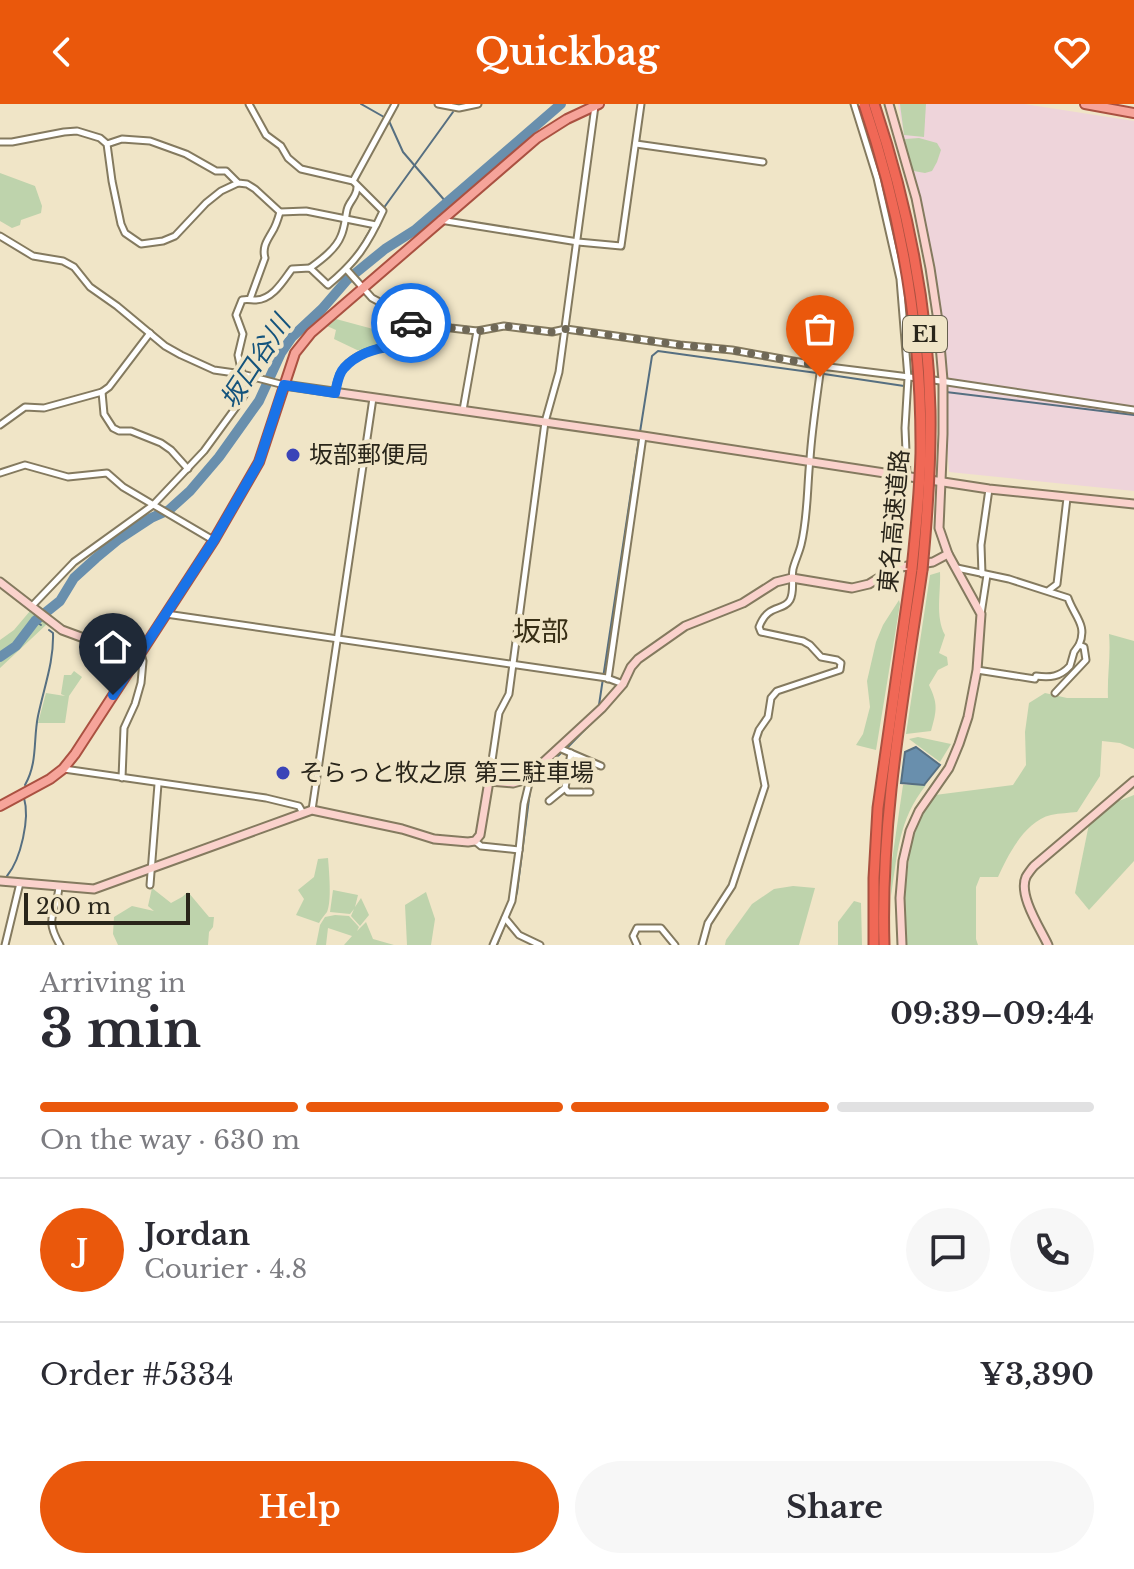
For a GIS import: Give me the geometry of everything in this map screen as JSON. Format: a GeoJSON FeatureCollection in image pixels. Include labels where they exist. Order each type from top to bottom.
{"type":"FeatureCollection","features":[{"type":"Feature","properties":{"kind":"highway","name":"東名高速道路"},"geometry":{"type":"LineString","coordinates":[[864,104],[897,222],[914,315],[921,455],[917,569],[885,751],[884,945]]}},
{"type":"Feature","properties":{"kind":"highway","name":"東名高速道路"},"geometry":{"type":"LineString","coordinates":[[874,104],[909,226],[926,341],[930,398],[930,461],[897,740],[874,878],[874,945]]}},
{"type":"Feature","properties":{"kind":"main road"},"geometry":{"type":"LineString","coordinates":[[1085,104],[1134,113]]}},
{"type":"Feature","properties":{"kind":"main road"},"geometry":{"type":"LineString","coordinates":[[0,806],[50,779],[75,754],[214,540],[259,462],[295,353],[311,333],[537,138],[597,105]]}},
{"type":"Feature","properties":{"kind":"street"},"geometry":{"type":"LineString","coordinates":[[249,104],[266,135],[281,146],[288,158],[301,169],[355,183],[381,209],[369,240],[347,270],[328,285],[310,268]]}},
{"type":"Feature","properties":{"kind":"street"},"geometry":{"type":"LineString","coordinates":[[242,374],[238,355],[243,334],[236,315],[242,300],[258,300],[273,293],[292,269],[310,268],[340,239],[347,207],[357,193],[355,183],[395,104]]}},
{"type":"Feature","properties":{"kind":"street"},"geometry":{"type":"LineString","coordinates":[[438,104],[459,108],[478,104]]}},
{"type":"Feature","properties":{"kind":"street"},"geometry":{"type":"LineString","coordinates":[[439,220],[621,246],[641,104]]}},
{"type":"Feature","properties":{"kind":"street"},"geometry":{"type":"LineString","coordinates":[[854,104],[877,178],[900,279],[908,380],[905,428],[907,476]]}},
{"type":"Feature","properties":{"kind":"street"},"geometry":{"type":"LineString","coordinates":[[889,104],[916,198],[930,268],[943,388],[939,528],[948,554],[981,614]]}},
{"type":"Feature","properties":{"kind":"street"},"geometry":{"type":"LineString","coordinates":[[63,769],[266,798],[308,811],[402,829],[434,839],[468,842],[475,841],[480,835],[499,713],[509,694],[545,422],[559,372],[597,105]]}},
{"type":"Feature","properties":{"kind":"street"},"geometry":{"type":"LineString","coordinates":[[0,142],[77,131],[100,138],[107,144],[121,224],[125,233],[141,244],[175,236],[206,203],[238,183],[255,189],[280,212],[306,211],[374,225]]}},
{"type":"Feature","properties":{"kind":"street"},"geometry":{"type":"LineString","coordinates":[[107,144],[122,139],[150,141],[186,154],[216,171],[226,171],[238,183]]}},
{"type":"Feature","properties":{"kind":"street"},"geometry":{"type":"LineString","coordinates":[[636,144],[763,162]]}},
{"type":"Feature","properties":{"kind":"street"},"geometry":{"type":"LineString","coordinates":[[250,299],[265,258],[263,252],[267,238],[280,212]]}},
{"type":"Feature","properties":{"kind":"street"},"geometry":{"type":"LineString","coordinates":[[0,236],[33,256],[63,261],[74,267],[90,287],[165,346],[214,370],[335,393],[989,489],[1134,504]]}},
{"type":"Feature","properties":{"kind":"street"},"geometry":{"type":"LineString","coordinates":[[347,270],[372,298],[413,320],[451,328],[477,331],[504,326],[552,332],[566,329],[732,350],[820,371],[1134,410]]}},
{"type":"Feature","properties":{"kind":"street"},"geometry":{"type":"LineString","coordinates":[[335,393],[344,368],[376,348],[391,347],[413,320]]}},
{"type":"Feature","properties":{"kind":"street"},"geometry":{"type":"LineString","coordinates":[[463,410],[477,331]]}},
{"type":"Feature","properties":{"kind":"street"},"geometry":{"type":"LineString","coordinates":[[0,425],[25,407],[44,408],[102,392],[150,333]]}},
{"type":"Feature","properties":{"kind":"street"},"geometry":{"type":"LineString","coordinates":[[702,945],[708,923],[732,886],[763,792],[764,775],[756,739],[768,717],[771,698],[777,691],[827,676],[842,667],[837,660],[821,657],[803,641],[761,632],[759,627],[764,616],[774,608],[785,605],[793,589],[792,578],[802,545],[808,499],[809,461],[820,371]]}},
{"type":"Feature","properties":{"kind":"street"},"geometry":{"type":"LineString","coordinates":[[32,608],[74,562],[153,505],[188,469],[209,445],[255,376]]}},
{"type":"Feature","properties":{"kind":"street"},"geometry":{"type":"LineString","coordinates":[[102,392],[104,414],[113,428],[131,431],[161,443],[188,469]]}},
{"type":"Feature","properties":{"kind":"street"},"geometry":{"type":"LineString","coordinates":[[308,811],[373,398]]}},
{"type":"Feature","properties":{"kind":"street"},"geometry":{"type":"LineString","coordinates":[[605,678],[640,436]]}},
{"type":"Feature","properties":{"kind":"street"},"geometry":{"type":"LineString","coordinates":[[0,473],[25,465],[68,477],[107,473],[123,487],[214,540]]}},
{"type":"Feature","properties":{"kind":"street"},"geometry":{"type":"LineString","coordinates":[[902,945],[900,898],[903,861],[910,831],[919,811],[949,768],[959,744],[977,670],[985,574],[981,545],[989,489]]}},
{"type":"Feature","properties":{"kind":"street"},"geometry":{"type":"LineString","coordinates":[[1048,591],[1057,584],[1067,498]]}},
{"type":"Feature","properties":{"kind":"street"},"geometry":{"type":"LineString","coordinates":[[489,781],[513,783],[524,780],[599,711],[623,684],[638,659],[685,626],[743,603],[776,582],[792,578],[852,588],[869,584],[895,568],[933,562],[948,554]]}},
{"type":"Feature","properties":{"kind":"street"},"geometry":{"type":"LineString","coordinates":[[957,568],[1009,579],[1068,598],[1083,628],[1084,635],[1070,666],[1056,676],[1036,676],[1035,679],[977,670]]}},
{"type":"Feature","properties":{"kind":"street"},"geometry":{"type":"LineString","coordinates":[[0,582],[47,620],[69,633],[139,655],[143,661],[141,683],[124,728],[122,778]]}},
{"type":"Feature","properties":{"kind":"street"},"geometry":{"type":"LineString","coordinates":[[166,614],[605,678],[623,684]]}},
{"type":"Feature","properties":{"kind":"street"},"geometry":{"type":"LineString","coordinates":[[1055,693],[1086,660],[1084,647],[1079,645]]}},
{"type":"Feature","properties":{"kind":"street"},"geometry":{"type":"LineString","coordinates":[[560,749],[601,766]]}},
{"type":"Feature","properties":{"kind":"street"},"geometry":{"type":"LineString","coordinates":[[549,801],[565,788],[569,753]]}},
{"type":"Feature","properties":{"kind":"street"},"geometry":{"type":"LineString","coordinates":[[493,945],[512,901],[524,804],[531,774]]}},
{"type":"Feature","properties":{"kind":"street"},"geometry":{"type":"LineString","coordinates":[[1048,945],[1026,899],[1026,876],[1134,781]]}},
{"type":"Feature","properties":{"kind":"street"},"geometry":{"type":"LineString","coordinates":[[150,885],[158,784]]}},
{"type":"Feature","properties":{"kind":"street"},"geometry":{"type":"LineString","coordinates":[[565,788],[568,792],[590,792]]}},
{"type":"Feature","properties":{"kind":"street"},"geometry":{"type":"LineString","coordinates":[[0,881],[94,889],[308,811]]}},
{"type":"Feature","properties":{"kind":"street"},"geometry":{"type":"LineString","coordinates":[[475,841],[481,846],[519,850]]}},
{"type":"Feature","properties":{"kind":"street"},"geometry":{"type":"LineString","coordinates":[[5,945],[20,883]]}},
{"type":"Feature","properties":{"kind":"street"},"geometry":{"type":"LineString","coordinates":[[59,886],[51,931],[60,945]]}},
{"type":"Feature","properties":{"kind":"street"},"geometry":{"type":"LineString","coordinates":[[506,919],[519,935],[540,945]]}},
{"type":"Feature","properties":{"kind":"street"},"geometry":{"type":"LineString","coordinates":[[637,945],[633,936],[640,927],[661,928],[675,945]]}},
{"type":"Feature","properties":{"kind":"shaded area"},"geometry":{"type":"Polygon","coordinates":[[[898,104],[1024,104],[1134,121],[1134,491],[949,472],[943,380],[921,224],[898,104]]]}},
{"type":"Feature","properties":{"kind":"green space"},"geometry":{"type":"Polygon","coordinates":[[[900,104],[926,104],[924,137],[904,135],[900,104]]]}},
{"type":"Feature","properties":{"kind":"green space"},"geometry":{"type":"Polygon","coordinates":[[[919,138],[937,143],[941,150],[932,171],[925,173],[908,170],[905,139],[919,138]]]}},
{"type":"Feature","properties":{"kind":"green space"},"geometry":{"type":"Polygon","coordinates":[[[0,173],[35,186],[42,206],[41,213],[21,220],[20,225],[12,228],[0,221],[0,173]]]}},
{"type":"Feature","properties":{"kind":"green space"},"geometry":{"type":"Polygon","coordinates":[[[388,307],[412,320],[391,347],[367,352],[357,350],[334,339],[336,330],[327,326],[336,319],[373,329],[388,307]]]}},
{"type":"Feature","properties":{"kind":"green space"},"geometry":{"type":"Polygon","coordinates":[[[940,572],[939,612],[945,635],[939,653],[947,657],[948,665],[938,670],[929,685],[936,707],[931,731],[906,734],[930,575],[940,572]]]}},
{"type":"Feature","properties":{"kind":"green space"},"geometry":{"type":"Polygon","coordinates":[[[899,600],[876,750],[856,745],[863,734],[870,707],[867,681],[876,642],[899,600]]]}},
{"type":"Feature","properties":{"kind":"green space"},"geometry":{"type":"Polygon","coordinates":[[[30,611],[47,624],[0,668],[0,640],[14,630],[30,611]]]}},
{"type":"Feature","properties":{"kind":"green space"},"geometry":{"type":"Polygon","coordinates":[[[1109,634],[1134,641],[1134,749],[1120,743],[1102,741],[1100,776],[1077,812],[1051,815],[1033,824],[1012,849],[998,877],[980,877],[976,887],[978,945],[907,945],[903,904],[911,844],[923,811],[935,795],[1013,785],[1026,765],[1025,732],[1029,703],[1045,693],[1067,698],[1108,698],[1109,634]]]}},
{"type":"Feature","properties":{"kind":"green space"},"geometry":{"type":"Polygon","coordinates":[[[74,671],[82,677],[69,696],[65,723],[38,723],[46,693],[65,696],[61,694],[64,675],[71,675],[74,671]]]}},
{"type":"Feature","properties":{"kind":"green space"},"geometry":{"type":"Polygon","coordinates":[[[918,737],[951,744],[940,762],[909,739],[918,737]]]}},
{"type":"Feature","properties":{"kind":"green space"},"geometry":{"type":"Polygon","coordinates":[[[903,785],[926,785],[904,824],[891,896],[891,867],[903,785]]]}},
{"type":"Feature","properties":{"kind":"green space"},"geometry":{"type":"Polygon","coordinates":[[[1134,795],[1134,861],[1089,910],[1075,893],[1089,824],[1116,802],[1134,795]]]}},
{"type":"Feature","properties":{"kind":"green space"},"geometry":{"type":"Polygon","coordinates":[[[328,858],[329,901],[327,912],[319,923],[296,915],[304,899],[298,890],[314,877],[318,859],[328,858]]]}},
{"type":"Feature","properties":{"kind":"green space"},"geometry":{"type":"Polygon","coordinates":[[[793,886],[815,888],[799,945],[725,945],[752,904],[774,889],[793,886]]]}},
{"type":"Feature","properties":{"kind":"green space"},"geometry":{"type":"Polygon","coordinates":[[[152,888],[171,903],[188,892],[209,917],[214,917],[208,945],[118,945],[113,934],[114,917],[132,906],[154,911],[148,906],[152,888]]]}},
{"type":"Feature","properties":{"kind":"green space"},"geometry":{"type":"Polygon","coordinates":[[[333,890],[358,895],[355,907],[361,898],[369,915],[360,926],[351,916],[354,909],[350,914],[330,912],[333,890]]]}},
{"type":"Feature","properties":{"kind":"green space"},"geometry":{"type":"Polygon","coordinates":[[[426,892],[435,919],[431,945],[407,945],[405,905],[426,892]]]}},
{"type":"Feature","properties":{"kind":"green space"},"geometry":{"type":"Polygon","coordinates":[[[854,901],[861,903],[862,945],[838,945],[838,922],[854,901]]]}},
{"type":"Feature","properties":{"kind":"green space"},"geometry":{"type":"Polygon","coordinates":[[[349,916],[359,927],[357,931],[366,922],[373,939],[394,945],[344,945],[352,936],[328,928],[326,945],[316,945],[325,917],[349,916]]]}},
{"type":"Feature","properties":{"kind":"water"},"geometry":{"type":"Polygon","coordinates":[[[916,747],[940,765],[924,785],[901,783],[905,752],[916,747]]]}},
{"type":"Feature","properties":{"kind":"waterway"},"geometry":{"type":"LineString","coordinates":[[361,104],[384,117]]}},
{"type":"Feature","properties":{"kind":"waterway","name":"坂口谷川"},"geometry":{"type":"LineString","coordinates":[[0,657],[16,646],[35,621],[60,601],[74,578],[96,558],[119,539],[169,510],[190,491],[259,401],[281,353],[292,337],[347,280],[385,249],[415,230],[561,104]]}},
{"type":"Feature","properties":{"kind":"waterway"},"geometry":{"type":"LineString","coordinates":[[383,209],[453,112]]}},
{"type":"Feature","properties":{"kind":"waterway"},"geometry":{"type":"LineString","coordinates":[[389,121],[403,152],[446,202]]}},
{"type":"Feature","properties":{"kind":"waterway"},"geometry":{"type":"LineString","coordinates":[[356,254],[373,225]]}},
{"type":"Feature","properties":{"kind":"waterway","name":"坂口谷川"},"geometry":{"type":"LineString","coordinates":[[344,277],[347,280]]}},
{"type":"Feature","properties":{"kind":"waterway"},"geometry":{"type":"LineString","coordinates":[[640,432],[652,356],[658,351],[817,373]]}},
{"type":"Feature","properties":{"kind":"waterway"},"geometry":{"type":"LineString","coordinates":[[824,374],[904,386]]}},
{"type":"Feature","properties":{"kind":"waterway"},"geometry":{"type":"LineString","coordinates":[[946,392],[1134,415]]}},
{"type":"Feature","properties":{"kind":"waterway"},"geometry":{"type":"LineString","coordinates":[[599,705],[639,439]]}},
{"type":"Feature","properties":{"kind":"waterway","name":"坂口谷川"},"geometry":{"type":"LineString","coordinates":[[35,621],[41,625]]}},
{"type":"Feature","properties":{"kind":"waterway"},"geometry":{"type":"LineString","coordinates":[[25,785],[34,759],[38,716],[52,654],[53,633],[49,630]]}},
{"type":"Feature","properties":{"kind":"waterway"},"geometry":{"type":"LineString","coordinates":[[567,748],[596,718]]}},
{"type":"Feature","properties":{"kind":"waterway"},"geometry":{"type":"LineString","coordinates":[[530,784],[562,752]]}},
{"type":"Feature","properties":{"kind":"waterway"},"geometry":{"type":"LineString","coordinates":[[515,899],[530,791]]}},
{"type":"Feature","properties":{"kind":"waterway"},"geometry":{"type":"LineString","coordinates":[[7,876],[23,838],[26,816],[24,798]]}},
{"type":"Feature","properties":{"kind":"waterway"},"geometry":{"type":"LineString","coordinates":[[497,945],[505,924]]}},
{"type":"Feature","properties":{"kind":"way so far"},"geometry":{"type":"LineString","coordinates":[[411,323],[413,320],[477,331],[504,326],[552,332],[566,329],[732,350],[821,366],[820,377]]}},
{"type":"Feature","properties":{"kind":"place","name":"坂部郵便局"},"geometry":{"type":"Point","coordinates":[293,455]}},
{"type":"Feature","properties":{"kind":"place","name":"そらっと牧之原 第三駐車場"},"geometry":{"type":"Point","coordinates":[283,773]}},
{"type":"Feature","properties":{"kind":"district","name":"坂部"},"geometry":{"type":"Point","coordinates":[541,631]}},
{"type":"Feature","properties":{"kind":"route"},"geometry":{"type":"LineString","coordinates":[[113,695],[214,540],[259,462],[284,385],[335,393],[344,368],[376,348],[391,347],[411,323]]}}]}
